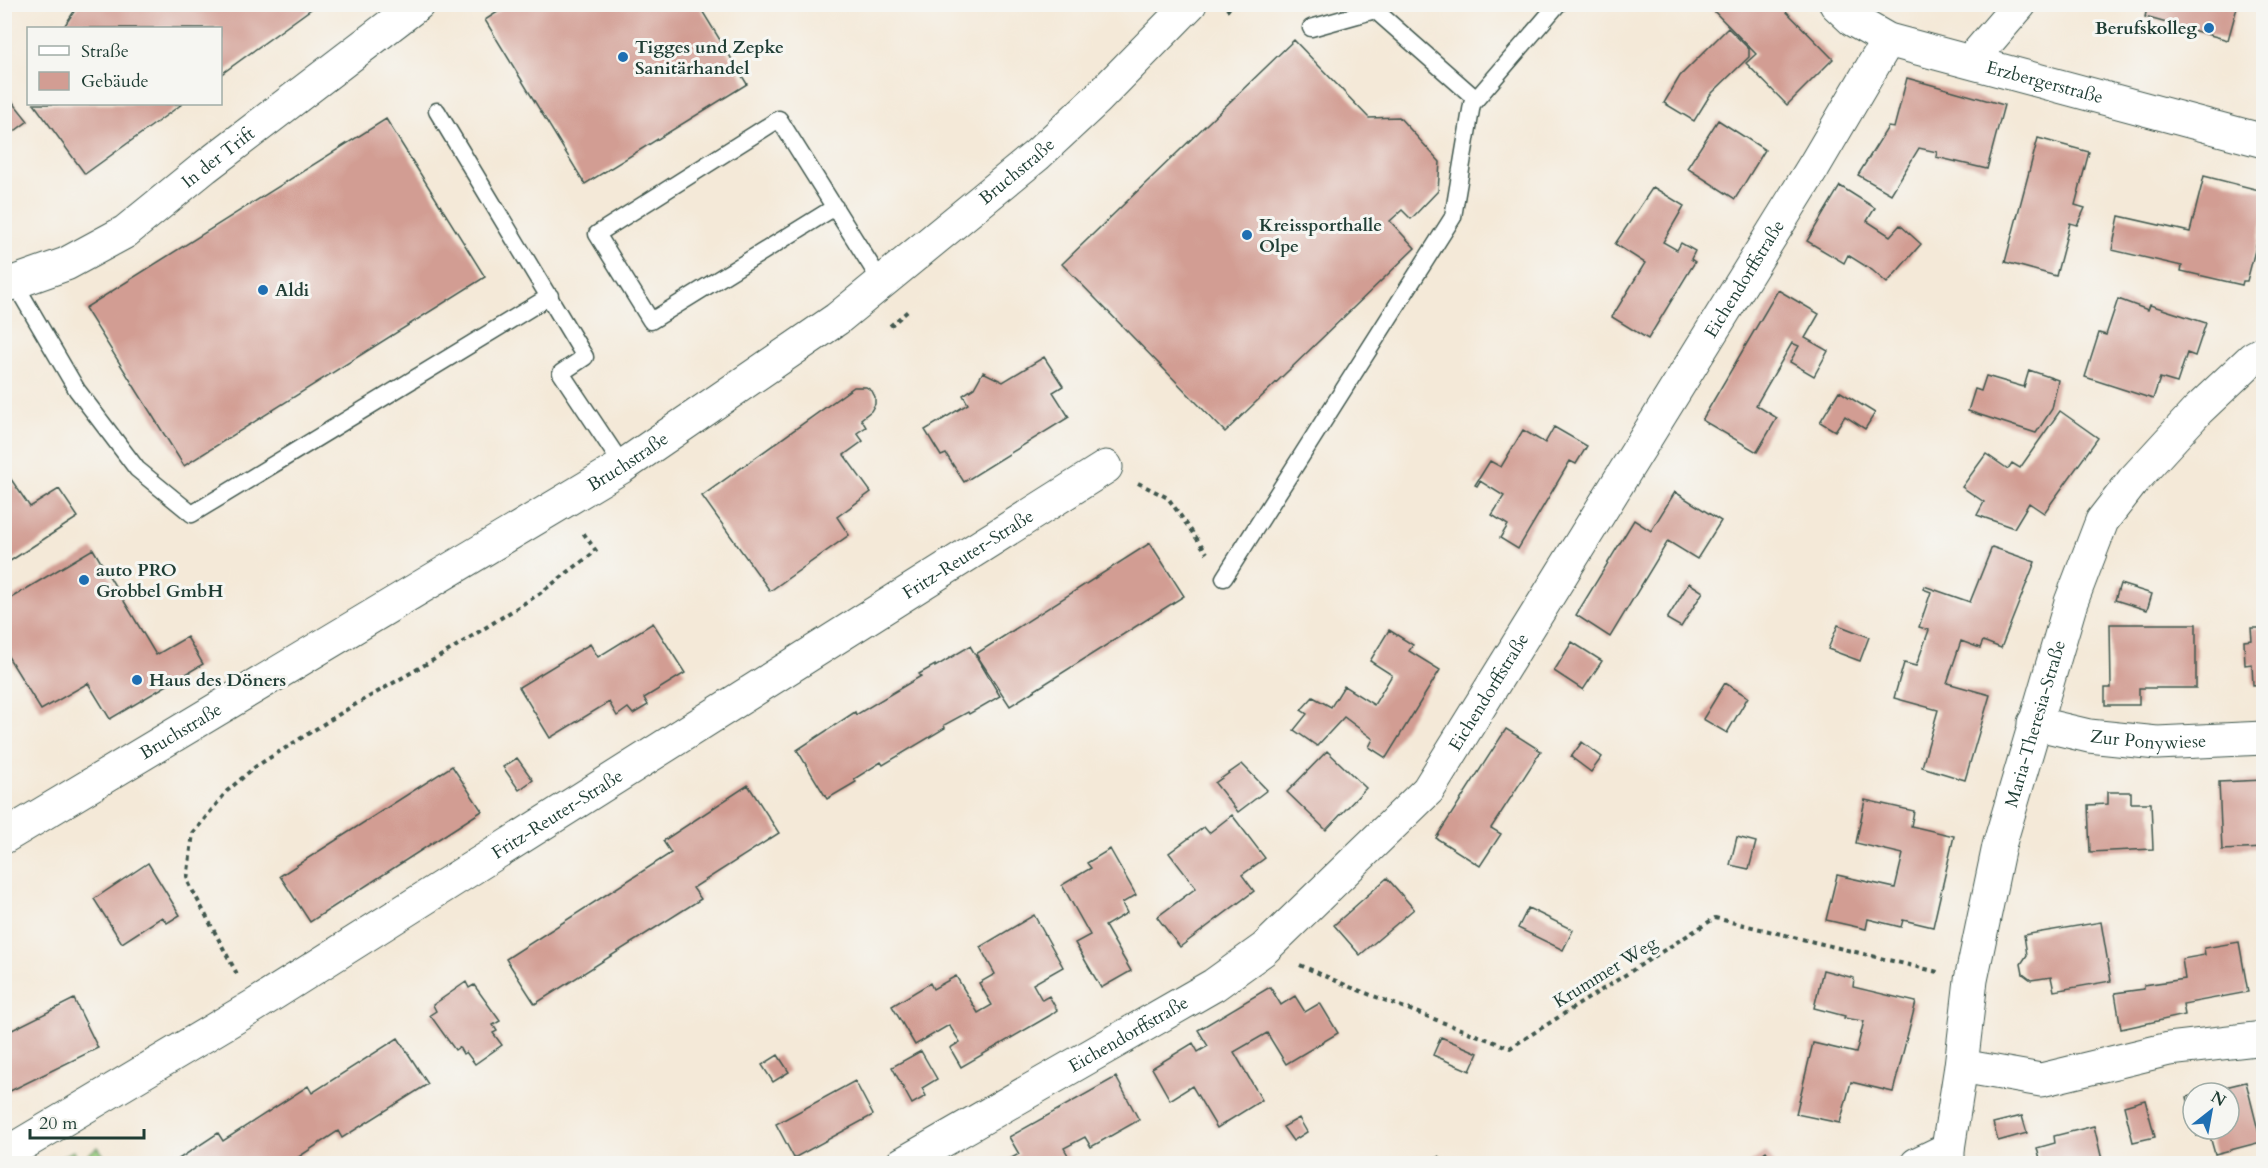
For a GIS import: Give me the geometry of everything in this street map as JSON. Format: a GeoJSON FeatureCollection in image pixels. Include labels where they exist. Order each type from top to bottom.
{"type":"FeatureCollection","features":[{"type":"Feature","properties":{"kind":"street","name":"In der Trift"},"geometry":{"type":"LineString","coordinates":[[9,284],[66,264],[125,232],[205,167],[418,4]]}},
{"type":"Feature","properties":{"kind":"street","name":"Bruchstraße"},"geometry":{"type":"LineString","coordinates":[[4,837],[562,504],[623,466],[837,319],[1037,155],[1096,100],[1190,4]]}},
{"type":"Feature","properties":{"kind":"street","name":"Erzbergerstraße"},"geometry":{"type":"LineString","coordinates":[[1836,4],[1853,20],[1888,40],[2264,141]]}},
{"type":"Feature","properties":{"kind":"street"},"geometry":{"type":"LineString","coordinates":[[1971,61],[2020,4]]}},
{"type":"Feature","properties":{"kind":"street","name":"Eichendorffstraße"},"geometry":{"type":"LineString","coordinates":[[902,1164],[1214,985],[1264,949],[1428,790],[1814,166],[1888,40]]}},
{"type":"Feature","properties":{"kind":"street","name":"Maria-Theresia-Straße"},"geometry":{"type":"LineString","coordinates":[[1948,1156],[1971,980],[1999,846],[2071,602],[2102,521],[2133,481],[2198,410],[2253,358],[2264,352]]}},
{"type":"Feature","properties":{"kind":"street","name":"Fritz-Reuter-Straße"},"geometry":{"type":"LineString","coordinates":[[4,1155],[254,1006],[1106,467]]}},
{"type":"Feature","properties":{"kind":"street","name":"Zur Ponywiese"},"geometry":{"type":"LineString","coordinates":[[2034,723],[2090,736],[2157,743],[2264,738]]}},
{"type":"Feature","properties":{"kind":"street"},"geometry":{"type":"LineString","coordinates":[[1961,1066],[2041,1080],[2169,1048],[2264,1038]]}},
{"type":"Feature","properties":{"kind":"street"},"geometry":{"type":"LineString","coordinates":[[1917,1164],[1948,1156]]}},
{"type":"Feature","properties":{"kind":"lane"},"geometry":{"type":"LineString","coordinates":[[1224,578],[1453,218],[1472,104],[1558,4]]}},
{"type":"Feature","properties":{"kind":"lane"},"geometry":{"type":"LineString","coordinates":[[1311,28],[1375,10],[1476,99]]}},
{"type":"Feature","properties":{"kind":"lane"},"geometry":{"type":"LineString","coordinates":[[437,111],[585,357],[561,373],[623,466]]}},
{"type":"Feature","properties":{"kind":"lane"},"geometry":{"type":"LineString","coordinates":[[835,207],[651,321],[597,234],[779,119],[835,207],[882,283]]}},
{"type":"Feature","properties":{"kind":"lane"},"geometry":{"type":"LineString","coordinates":[[9,284],[77,390],[137,469],[192,514],[550,296]]}},
{"type":"Feature","properties":{"kind":"path"},"geometry":{"type":"LineString","coordinates":[[1106,467],[1168,498],[1224,578]]}},
{"type":"Feature","properties":{"kind":"path"},"geometry":{"type":"LineString","coordinates":[[254,1006],[187,880],[193,833],[227,791],[255,767],[539,594],[596,551],[562,504]]}},
{"type":"Feature","properties":{"kind":"path","name":"Krummer Weg"},"geometry":{"type":"LineString","coordinates":[[1264,949],[1350,987],[1510,1048],[1715,918],[1971,980]]}},
{"type":"Feature","properties":{"kind":"green space"},"geometry":{"type":"Polygon","coordinates":[[[98,1147],[109,1163],[51,1163],[73,1151],[80,1160],[98,1147]]]}},
{"type":"Feature","properties":{"kind":"building"},"geometry":{"type":"Polygon","coordinates":[[[79,4],[318,4],[222,74],[222,27],[64,27],[79,4]]]}},
{"type":"Feature","properties":{"kind":"building"},"geometry":{"type":"Polygon","coordinates":[[[510,4],[698,4],[747,84],[585,184],[485,20],[510,4]]]}},
{"type":"Feature","properties":{"kind":"building"},"geometry":{"type":"Polygon","coordinates":[[[1707,4],[1779,4],[1833,59],[1787,105],[1746,63],[1756,54],[1707,4]]]}},
{"type":"Feature","properties":{"kind":"building","name":"Berufskolleg"},"geometry":{"type":"Polygon","coordinates":[[[2148,4],[2238,4],[2228,40],[2145,17],[2148,4]]]}},
{"type":"Feature","properties":{"kind":"building"},"geometry":{"type":"Polygon","coordinates":[[[1728,28],[1749,49],[1749,57],[1710,95],[1694,121],[1664,103],[1680,76],[1728,28]]]}},
{"type":"Feature","properties":{"kind":"building","name":"Kreissporthalle Olpe"},"geometry":{"type":"Polygon","coordinates":[[[1294,40],[1369,118],[1399,117],[1440,162],[1438,191],[1411,219],[1402,210],[1390,221],[1415,248],[1225,432],[1062,264],[1294,40]]]}},
{"type":"Feature","properties":{"kind":"building"},"geometry":{"type":"Polygon","coordinates":[[[1907,78],[2004,105],[1987,169],[1936,157],[1937,152],[1919,148],[1891,194],[1858,175],[1888,127],[1894,128],[1907,78]]]}},
{"type":"Feature","properties":{"kind":"building"},"geometry":{"type":"Polygon","coordinates":[[[12,101],[28,121],[4,139],[4,107],[12,101]]]}},
{"type":"Feature","properties":{"kind":"building"},"geometry":{"type":"Polygon","coordinates":[[[35,105],[181,105],[85,174],[35,105]]]}},
{"type":"Feature","properties":{"kind":"building","name":"Aldi"},"geometry":{"type":"Polygon","coordinates":[[[386,119],[485,277],[184,466],[85,308],[386,119]]]}},
{"type":"Feature","properties":{"kind":"building"},"geometry":{"type":"Polygon","coordinates":[[[1718,120],[1765,150],[1735,199],[1687,168],[1718,120]]]}},
{"type":"Feature","properties":{"kind":"building"},"geometry":{"type":"Polygon","coordinates":[[[2038,138],[2089,152],[2075,205],[2085,208],[2077,225],[2070,223],[2056,276],[2005,262],[2038,138]]]}},
{"type":"Feature","properties":{"kind":"building"},"geometry":{"type":"Polygon","coordinates":[[[2204,176],[2263,191],[2264,216],[2247,281],[2243,281],[2242,285],[2181,271],[2182,266],[2112,250],[2119,216],[2190,232],[2204,176]]]}},
{"type":"Feature","properties":{"kind":"building"},"geometry":{"type":"Polygon","coordinates":[[[1840,186],[1875,208],[1867,221],[1890,236],[1900,225],[1921,244],[1887,283],[1872,270],[1848,255],[1844,263],[1807,241],[1840,186]]]}},
{"type":"Feature","properties":{"kind":"building"},"geometry":{"type":"Polygon","coordinates":[[[1653,187],[1684,206],[1663,242],[1677,250],[1681,243],[1695,251],[1691,259],[1695,262],[1648,339],[1612,317],[1645,263],[1615,244],[1653,187]]]}},
{"type":"Feature","properties":{"kind":"building"},"geometry":{"type":"Polygon","coordinates":[[[1778,290],[1819,314],[1805,338],[1828,351],[1814,376],[1790,362],[1799,346],[1792,343],[1756,405],[1777,418],[1757,452],[1702,420],[1778,290]]]}},
{"type":"Feature","properties":{"kind":"building"},"geometry":{"type":"Polygon","coordinates":[[[2118,299],[2148,310],[2150,305],[2206,323],[2195,356],[2187,353],[2177,383],[2160,378],[2153,399],[2085,377],[2099,333],[2106,335],[2118,299]]]}},
{"type":"Feature","properties":{"kind":"building"},"geometry":{"type":"Polygon","coordinates":[[[1044,357],[1063,386],[1053,392],[1069,417],[964,482],[946,454],[941,456],[925,430],[968,404],[963,395],[974,388],[983,372],[1003,382],[1044,357]]]}},
{"type":"Feature","properties":{"kind":"building"},"geometry":{"type":"Polygon","coordinates":[[[2029,370],[2058,380],[2052,409],[2036,433],[1968,411],[1975,389],[1981,391],[1986,376],[2024,387],[2029,370]]]}},
{"type":"Feature","properties":{"kind":"building"},"geometry":{"type":"Polygon","coordinates":[[[854,387],[866,387],[872,391],[875,404],[871,411],[861,419],[866,427],[857,433],[863,441],[844,455],[871,492],[837,517],[849,535],[770,591],[702,496],[854,387]]]}},
{"type":"Feature","properties":{"kind":"building"},"geometry":{"type":"Polygon","coordinates":[[[1839,391],[1875,413],[1865,429],[1845,416],[1835,431],[1820,422],[1839,391]]]}},
{"type":"Feature","properties":{"kind":"building"},"geometry":{"type":"Polygon","coordinates":[[[2060,411],[2098,438],[2044,513],[2029,503],[2014,528],[1977,515],[1984,502],[1962,487],[1986,454],[2008,469],[2012,463],[2020,468],[2060,411]]]}},
{"type":"Feature","properties":{"kind":"building"},"geometry":{"type":"Polygon","coordinates":[[[1554,427],[1587,446],[1576,464],[1570,461],[1518,549],[1500,538],[1508,525],[1492,515],[1504,496],[1480,481],[1477,486],[1475,485],[1490,461],[1501,467],[1523,430],[1545,443],[1554,427]]]}},
{"type":"Feature","properties":{"kind":"building"},"geometry":{"type":"Polygon","coordinates":[[[4,469],[30,507],[59,489],[78,517],[4,565],[4,469]]]}},
{"type":"Feature","properties":{"kind":"building"},"geometry":{"type":"Polygon","coordinates":[[[1675,492],[1721,521],[1697,559],[1668,541],[1610,637],[1576,615],[1634,520],[1651,531],[1675,492]]]}},
{"type":"Feature","properties":{"kind":"building"},"geometry":{"type":"Polygon","coordinates":[[[1150,543],[1184,596],[1010,706],[976,654],[1150,543]]]}},
{"type":"Feature","properties":{"kind":"building"},"geometry":{"type":"Polygon","coordinates":[[[1992,547],[2035,562],[2001,648],[1983,641],[1980,648],[1961,641],[1947,683],[1990,695],[1965,780],[1922,767],[1938,710],[1894,698],[1904,663],[1916,666],[1929,630],[1919,627],[1931,592],[1923,589],[1924,586],[1970,602],[1992,547]]]}},
{"type":"Feature","properties":{"kind":"building"},"geometry":{"type":"Polygon","coordinates":[[[93,549],[156,655],[187,637],[203,664],[110,719],[88,683],[41,710],[4,650],[4,602],[93,549]]]}},
{"type":"Feature","properties":{"kind":"building"},"geometry":{"type":"Polygon","coordinates":[[[1689,583],[1703,592],[1681,627],[1667,619],[1689,583]]]}},
{"type":"Feature","properties":{"kind":"building"},"geometry":{"type":"Polygon","coordinates":[[[2120,584],[2152,594],[2147,610],[2115,600],[2120,584]]]}},
{"type":"Feature","properties":{"kind":"building"},"geometry":{"type":"Polygon","coordinates":[[[653,623],[685,673],[644,698],[648,705],[633,714],[628,708],[617,716],[609,702],[550,738],[519,687],[590,644],[598,657],[653,623]]]}},
{"type":"Feature","properties":{"kind":"building"},"geometry":{"type":"Polygon","coordinates":[[[2110,624],[2196,624],[2196,688],[2139,688],[2139,705],[2105,705],[2105,688],[2111,688],[2110,624]]]}},
{"type":"Feature","properties":{"kind":"building"},"geometry":{"type":"Polygon","coordinates":[[[1838,625],[1869,637],[1860,661],[1828,649],[1838,625]]]}},
{"type":"Feature","properties":{"kind":"building"},"geometry":{"type":"Polygon","coordinates":[[[2251,628],[2264,628],[2264,684],[2253,685],[2252,664],[2245,665],[2244,641],[2252,640],[2251,628]]]}},
{"type":"Feature","properties":{"kind":"building"},"geometry":{"type":"Polygon","coordinates":[[[1389,630],[1413,645],[1409,651],[1440,670],[1386,758],[1369,747],[1373,739],[1344,717],[1317,746],[1294,730],[1307,714],[1301,710],[1313,697],[1331,707],[1344,686],[1374,705],[1392,675],[1370,661],[1389,630]]]}},
{"type":"Feature","properties":{"kind":"building"},"geometry":{"type":"Polygon","coordinates":[[[1572,642],[1602,661],[1583,690],[1554,671],[1572,642]]]}},
{"type":"Feature","properties":{"kind":"building"},"geometry":{"type":"Polygon","coordinates":[[[970,646],[1000,696],[944,725],[945,728],[883,765],[881,762],[854,779],[856,782],[827,799],[797,750],[855,712],[856,715],[921,676],[919,674],[970,646]]]}},
{"type":"Feature","properties":{"kind":"building"},"geometry":{"type":"Polygon","coordinates":[[[1725,683],[1748,697],[1727,733],[1703,719],[1725,683]]]}},
{"type":"Feature","properties":{"kind":"building"},"geometry":{"type":"Polygon","coordinates":[[[1506,729],[1541,751],[1491,828],[1501,834],[1480,866],[1436,838],[1506,729]]]}},
{"type":"Feature","properties":{"kind":"building"},"geometry":{"type":"Polygon","coordinates":[[[1582,742],[1602,757],[1591,772],[1571,757],[1582,742]]]}},
{"type":"Feature","properties":{"kind":"building"},"geometry":{"type":"Polygon","coordinates":[[[1327,751],[1366,788],[1326,830],[1287,792],[1327,751]]]}},
{"type":"Feature","properties":{"kind":"building"},"geometry":{"type":"Polygon","coordinates":[[[517,758],[533,780],[519,790],[503,767],[517,758]]]}},
{"type":"Feature","properties":{"kind":"building"},"geometry":{"type":"Polygon","coordinates":[[[1242,764],[1267,790],[1238,812],[1215,783],[1242,764]]]}},
{"type":"Feature","properties":{"kind":"building"},"geometry":{"type":"Polygon","coordinates":[[[452,766],[482,811],[310,922],[280,876],[452,766]]]}},
{"type":"Feature","properties":{"kind":"building"},"geometry":{"type":"Polygon","coordinates":[[[2264,780],[2264,848],[2222,850],[2219,782],[2264,780]]]}},
{"type":"Feature","properties":{"kind":"building"},"geometry":{"type":"Polygon","coordinates":[[[748,785],[779,833],[693,888],[701,899],[535,1004],[506,959],[671,853],[663,841],[748,785]]]}},
{"type":"Feature","properties":{"kind":"building"},"geometry":{"type":"Polygon","coordinates":[[[2108,792],[2131,792],[2131,803],[2151,803],[2153,849],[2090,852],[2088,805],[2108,804],[2108,792]]]}},
{"type":"Feature","properties":{"kind":"building"},"geometry":{"type":"Polygon","coordinates":[[[1865,800],[1914,811],[1911,826],[1954,836],[1933,927],[1903,920],[1901,927],[1868,919],[1866,929],[1826,920],[1837,875],[1895,888],[1903,854],[1856,843],[1865,800]]]}},
{"type":"Feature","properties":{"kind":"building"},"geometry":{"type":"Polygon","coordinates":[[[1232,815],[1265,858],[1242,875],[1254,891],[1180,947],[1157,917],[1196,888],[1169,853],[1204,827],[1209,833],[1232,815]]]}},
{"type":"Feature","properties":{"kind":"building"},"geometry":{"type":"Polygon","coordinates":[[[1737,837],[1756,842],[1749,869],[1730,865],[1737,837]]]}},
{"type":"Feature","properties":{"kind":"building"},"geometry":{"type":"Polygon","coordinates":[[[1110,849],[1136,895],[1122,903],[1127,913],[1105,926],[1131,971],[1101,988],[1075,943],[1090,935],[1062,885],[1091,868],[1087,863],[1110,849]]]}},
{"type":"Feature","properties":{"kind":"building"},"geometry":{"type":"Polygon","coordinates":[[[148,863],[180,915],[167,923],[162,917],[122,943],[94,899],[148,863]]]}},
{"type":"Feature","properties":{"kind":"building"},"geometry":{"type":"Polygon","coordinates":[[[1387,878],[1414,909],[1360,955],[1334,925],[1387,878]]]}},
{"type":"Feature","properties":{"kind":"building"},"geometry":{"type":"Polygon","coordinates":[[[1528,908],[1573,930],[1563,950],[1518,928],[1528,908]]]}},
{"type":"Feature","properties":{"kind":"building"},"geometry":{"type":"Polygon","coordinates":[[[1034,915],[1063,967],[1033,984],[1042,1000],[1049,996],[1057,1010],[961,1067],[950,1048],[960,1042],[949,1025],[915,1045],[892,1006],[930,983],[933,989],[956,976],[978,1013],[992,1005],[979,983],[995,974],[980,947],[1034,915]]]}},
{"type":"Feature","properties":{"kind":"building"},"geometry":{"type":"Polygon","coordinates":[[[2101,922],[2111,981],[2054,991],[2051,977],[2031,980],[2023,974],[2021,964],[2027,955],[2024,935],[2101,922]]]}},
{"type":"Feature","properties":{"kind":"building"},"geometry":{"type":"Polygon","coordinates":[[[2239,942],[2248,992],[2183,1004],[2185,1015],[2121,1029],[2115,993],[2144,989],[2144,985],[2185,979],[2182,959],[2205,955],[2204,948],[2239,942]]]}},
{"type":"Feature","properties":{"kind":"building"},"geometry":{"type":"Polygon","coordinates":[[[1823,970],[1854,978],[1853,987],[1916,1002],[1893,1092],[1851,1082],[1840,1123],[1796,1114],[1813,1043],[1856,1053],[1864,1021],[1844,1018],[1845,1016],[1814,1008],[1823,970]]]}},
{"type":"Feature","properties":{"kind":"building"},"geometry":{"type":"Polygon","coordinates":[[[466,982],[469,988],[474,985],[500,1021],[493,1025],[497,1031],[493,1033],[502,1045],[475,1064],[466,1052],[463,1054],[459,1047],[455,1050],[430,1015],[436,1011],[433,1005],[466,982]]]}},
{"type":"Feature","properties":{"kind":"building"},"geometry":{"type":"Polygon","coordinates":[[[1270,987],[1281,1005],[1295,996],[1305,1012],[1320,1003],[1338,1033],[1286,1064],[1267,1033],[1234,1052],[1262,1100],[1217,1128],[1192,1086],[1170,1100],[1152,1068],[1193,1043],[1198,1052],[1208,1046],[1198,1030],[1270,987]]]}},
{"type":"Feature","properties":{"kind":"building"},"geometry":{"type":"Polygon","coordinates":[[[74,999],[98,1048],[4,1094],[4,1034],[74,999]]]}},
{"type":"Feature","properties":{"kind":"building"},"geometry":{"type":"Polygon","coordinates":[[[1441,1037],[1478,1053],[1470,1071],[1433,1055],[1441,1037]]]}},
{"type":"Feature","properties":{"kind":"building"},"geometry":{"type":"Polygon","coordinates":[[[398,1038],[428,1084],[342,1138],[338,1131],[288,1164],[171,1164],[218,1133],[223,1141],[308,1086],[312,1093],[398,1038]]]}},
{"type":"Feature","properties":{"kind":"building"},"geometry":{"type":"Polygon","coordinates":[[[921,1051],[937,1079],[922,1088],[926,1096],[912,1104],[892,1067],[921,1051]]]}},
{"type":"Feature","properties":{"kind":"building"},"geometry":{"type":"Polygon","coordinates":[[[778,1055],[789,1072],[773,1082],[762,1065],[778,1055]]]}},
{"type":"Feature","properties":{"kind":"building"},"geometry":{"type":"Polygon","coordinates":[[[1116,1077],[1139,1120],[1091,1147],[1085,1137],[1064,1148],[1073,1164],[1009,1164],[1008,1160],[1019,1154],[1009,1137],[1116,1077]]]}},
{"type":"Feature","properties":{"kind":"building"},"geometry":{"type":"Polygon","coordinates":[[[855,1081],[873,1115],[794,1158],[776,1124],[855,1081]]]}},
{"type":"Feature","properties":{"kind":"building"},"geometry":{"type":"Polygon","coordinates":[[[2246,1082],[2261,1142],[2215,1154],[2211,1141],[2241,1141],[2241,1083],[2246,1082]]]}},
{"type":"Feature","properties":{"kind":"building"},"geometry":{"type":"Polygon","coordinates":[[[2145,1100],[2155,1137],[2133,1142],[2124,1106],[2145,1100]]]}},
{"type":"Feature","properties":{"kind":"building"},"geometry":{"type":"Polygon","coordinates":[[[2022,1116],[2027,1133],[1998,1141],[1993,1123],[2022,1116]]]}},
{"type":"Feature","properties":{"kind":"building"},"geometry":{"type":"Polygon","coordinates":[[[1299,1118],[1307,1132],[1293,1141],[1283,1127],[1299,1118]]]}},
{"type":"Feature","properties":{"kind":"building"},"geometry":{"type":"Polygon","coordinates":[[[2094,1126],[2103,1164],[2041,1164],[2037,1148],[2055,1143],[2054,1136],[2094,1126]]]}},
{"type":"Feature","properties":{"kind":"building"},"geometry":{"type":"Polygon","coordinates":[[[1766,1151],[1775,1164],[1748,1164],[1766,1151]]]}},
{"type":"Feature","properties":{"kind":"building"},"geometry":{"type":"Polygon","coordinates":[[[1439,1156],[1444,1164],[1428,1164],[1439,1156]]]}},
{"type":"Feature","properties":{"kind":"place","name":"Berufskolleg"},"geometry":{"type":"Point","coordinates":[2209,28]}},
{"type":"Feature","properties":{"kind":"place","name":"Tigges und Zepke Sanitärhandel"},"geometry":{"type":"Point","coordinates":[623,57]}},
{"type":"Feature","properties":{"kind":"place","name":"Kreissporthalle Olpe"},"geometry":{"type":"Point","coordinates":[1247,235]}},
{"type":"Feature","properties":{"kind":"place","name":"Aldi"},"geometry":{"type":"Point","coordinates":[263,290]}},
{"type":"Feature","properties":{"kind":"place","name":"auto PRO Grobbel GmbH"},"geometry":{"type":"Point","coordinates":[84,580]}},
{"type":"Feature","properties":{"kind":"place","name":"Haus des Döners"},"geometry":{"type":"Point","coordinates":[137,680]}}]}
